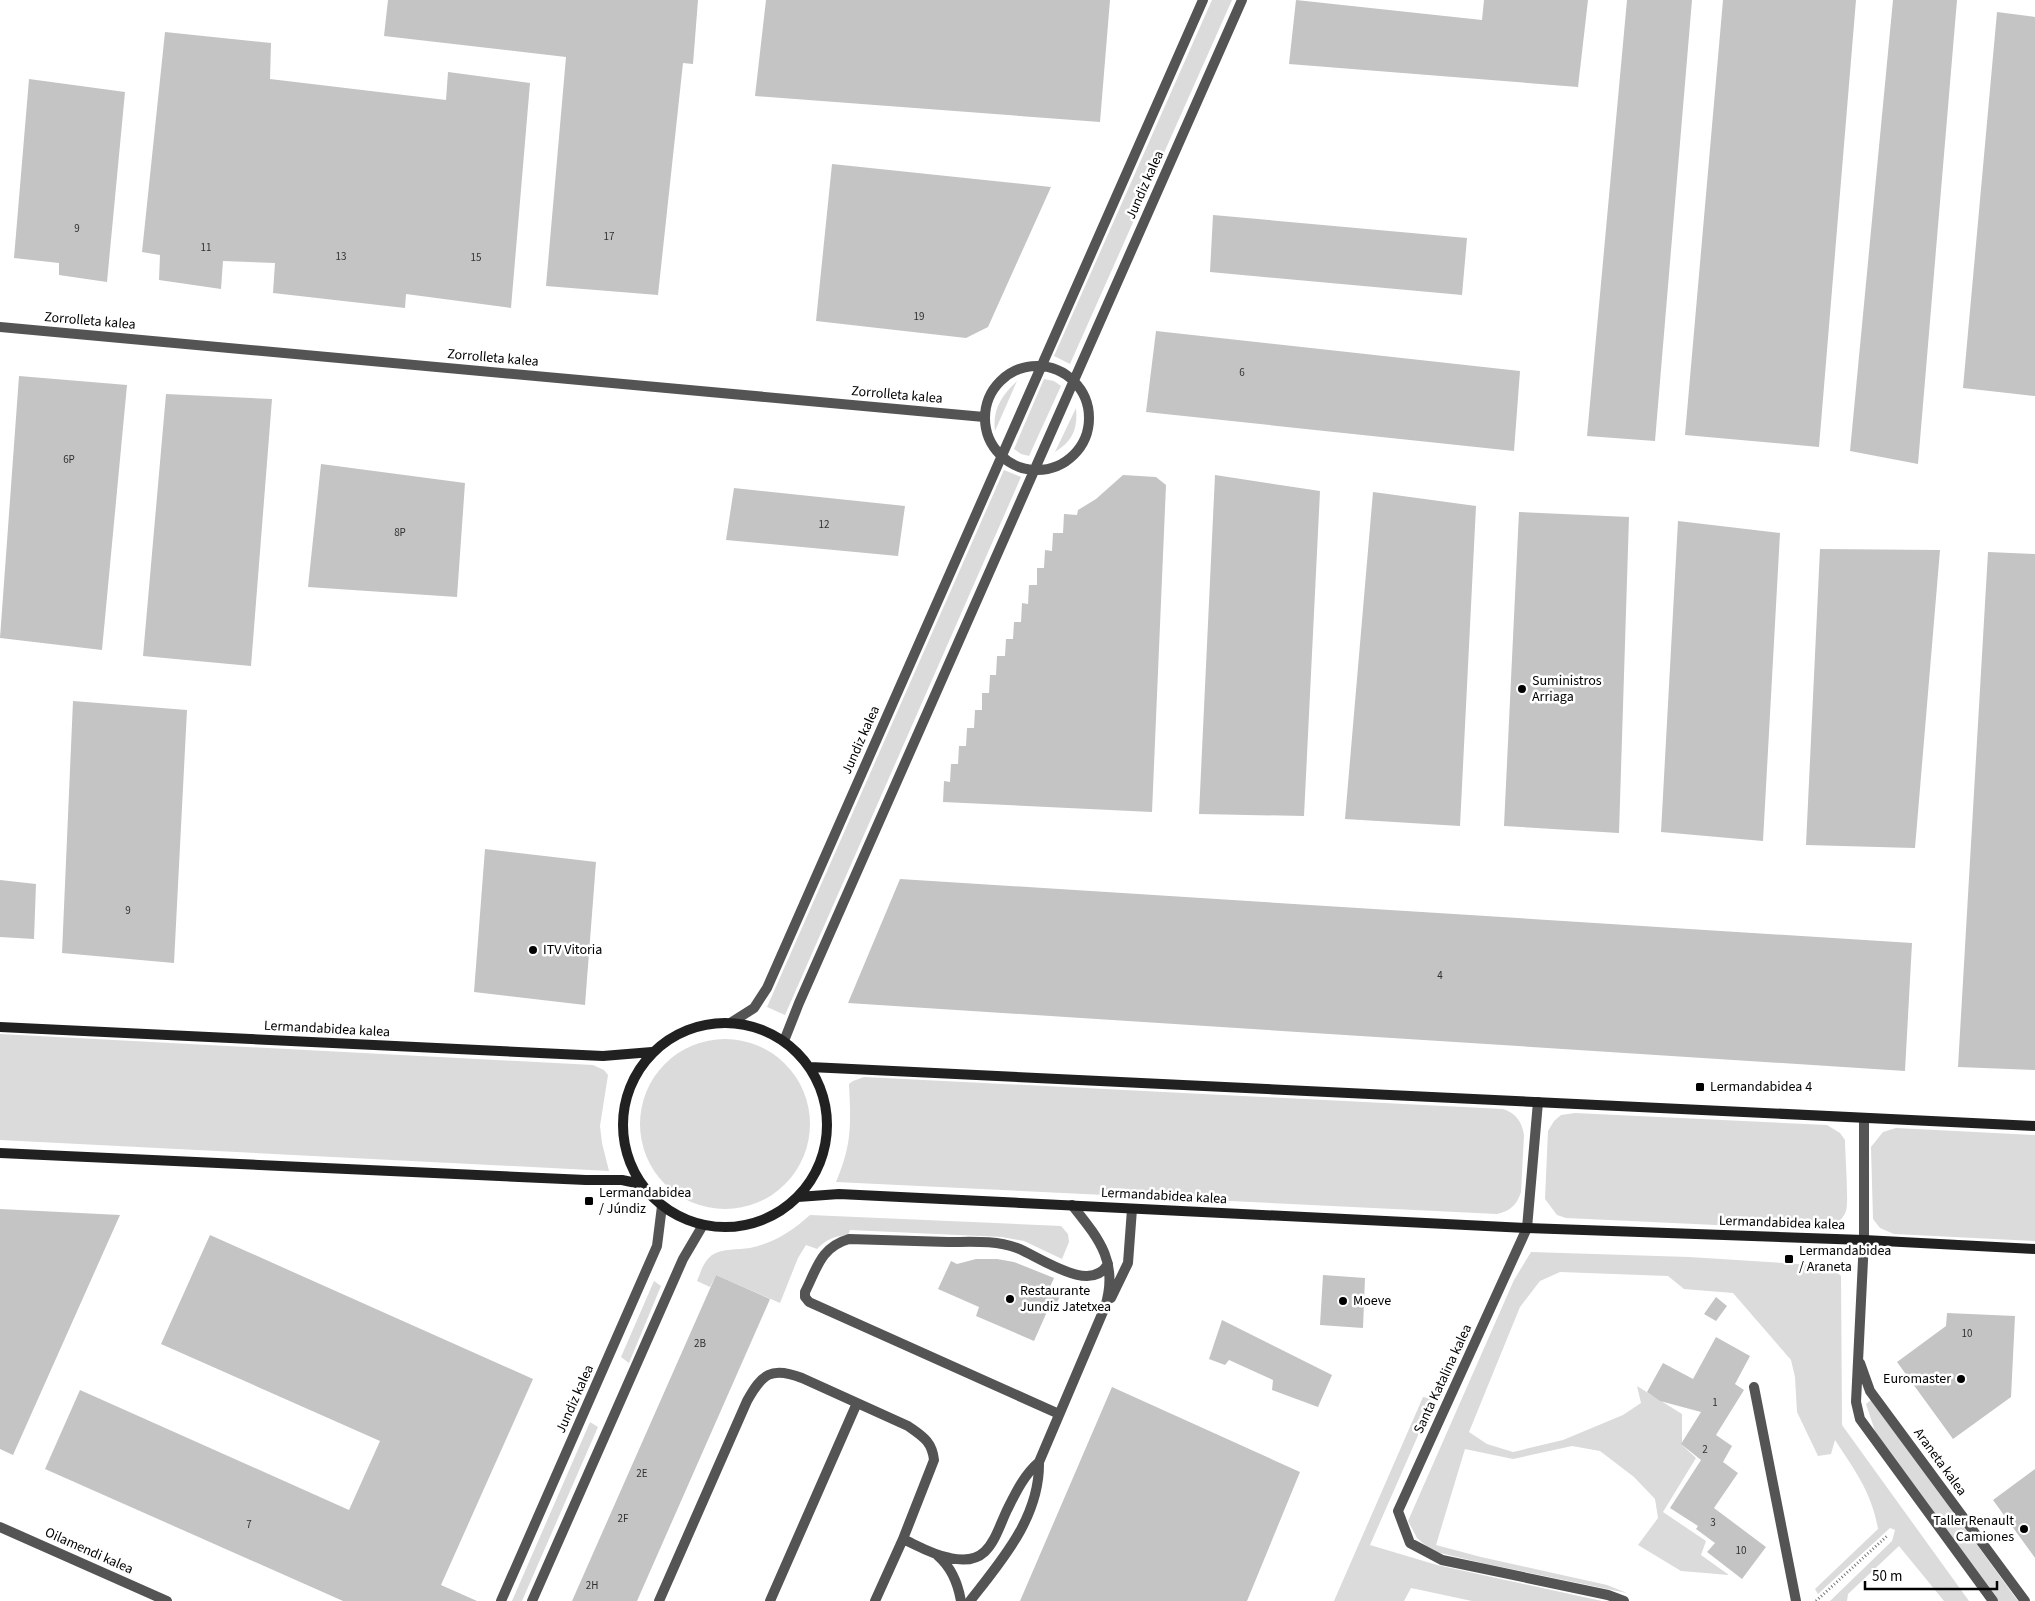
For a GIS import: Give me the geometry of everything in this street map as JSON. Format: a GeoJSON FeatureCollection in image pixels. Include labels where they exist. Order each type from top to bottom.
{"type":"FeatureCollection","features":[{"type":"Feature","properties":{"kind":"street","name":"Jundiz kalea"},"geometry":{"type":"LineString","coordinates":[[732,1022],[754,1008],[767,988],[1203,0]]}},
{"type":"Feature","properties":{"kind":"street","name":"Jundiz kalea"},"geometry":{"type":"LineString","coordinates":[[784,1042],[799,1003],[1242,0]]}},
{"type":"Feature","properties":{"kind":"street","name":"Zorrolleta kalea"},"geometry":{"type":"LineString","coordinates":[[0,326],[984,417]]}},
{"type":"Feature","properties":{"kind":"street"},"geometry":{"type":"LineString","coordinates":[[1041,366],[1074,380],[1081,388],[1086,401],[1089,419],[1086,436],[1081,445],[1067,460],[1048,469],[1034,471],[1020,468],[1000,457],[990,445],[984,432],[984,417],[987,402],[1008,373],[1024,367],[1041,366]]}},
{"type":"Feature","properties":{"kind":"street"},"geometry":{"type":"LineString","coordinates":[[732,1022],[759,1028],[784,1042],[810,1067],[820,1088],[827,1110],[827,1134],[813,1178],[798,1197],[782,1210],[764,1220],[744,1226],[724,1228],[703,1225],[681,1218],[662,1206],[641,1184],[628,1158],[622,1130],[625,1102],[635,1075],[652,1052],[676,1035],[702,1025],[732,1022]]}},
{"type":"Feature","properties":{"kind":"street","name":"Lermandabidea kalea"},"geometry":{"type":"LineString","coordinates":[[0,1027],[603,1056],[652,1052]]}},
{"type":"Feature","properties":{"kind":"street"},"geometry":{"type":"LineString","coordinates":[[810,1067],[2035,1126]]}},
{"type":"Feature","properties":{"kind":"street"},"geometry":{"type":"LineString","coordinates":[[1528,1228],[1538,1102]]}},
{"type":"Feature","properties":{"kind":"street","name":"Araneta kalea"},"geometry":{"type":"LineString","coordinates":[[1864,1118],[1864,1240],[1856,1402],[1860,1419],[1992,1601]]}},
{"type":"Feature","properties":{"kind":"street"},"geometry":{"type":"LineString","coordinates":[[0,1153],[566,1180],[622,1180],[641,1184]]}},
{"type":"Feature","properties":{"kind":"street","name":"Lermandabidea kalea"},"geometry":{"type":"LineString","coordinates":[[798,1197],[840,1194],[1528,1228],[1864,1240],[2035,1249]]}},
{"type":"Feature","properties":{"kind":"street","name":"Jundiz kalea"},"geometry":{"type":"LineString","coordinates":[[501,1601],[657,1246],[662,1206]]}},
{"type":"Feature","properties":{"kind":"street"},"geometry":{"type":"LineString","coordinates":[[970,1601],[1018,1536],[1036,1492],[1039,1478],[1039,1462],[1110,1292],[1110,1273],[1107,1257],[1096,1235],[1072,1206]]}},
{"type":"Feature","properties":{"kind":"street"},"geometry":{"type":"LineString","coordinates":[[1105,1307],[1128,1264],[1132,1208]]}},
{"type":"Feature","properties":{"kind":"street"},"geometry":{"type":"LineString","coordinates":[[532,1601],[683,1259],[703,1225]]}},
{"type":"Feature","properties":{"kind":"street","name":"Santa Katalina kalea"},"geometry":{"type":"LineString","coordinates":[[1528,1228],[1398,1511],[1410,1543],[1442,1560],[1608,1595],[1624,1601]]}},
{"type":"Feature","properties":{"kind":"street"},"geometry":{"type":"LineString","coordinates":[[1060,1414],[809,1302],[805,1297],[805,1292],[823,1255],[836,1243],[849,1239],[991,1243],[1015,1248],[1071,1274],[1089,1277],[1104,1271],[1108,1264]]}},
{"type":"Feature","properties":{"kind":"street","name":"Araneta kalea"},"geometry":{"type":"LineString","coordinates":[[1858,1360],[1870,1391],[2025,1601]]}},
{"type":"Feature","properties":{"kind":"street"},"geometry":{"type":"LineString","coordinates":[[659,1601],[747,1401],[757,1383],[763,1378],[774,1373],[786,1372],[908,1426],[923,1437],[933,1448],[934,1460],[903,1539],[875,1601]]}},
{"type":"Feature","properties":{"kind":"street"},"geometry":{"type":"LineString","coordinates":[[1754,1387],[1796,1601]]}},
{"type":"Feature","properties":{"kind":"street"},"geometry":{"type":"LineString","coordinates":[[770,1601],[857,1403]]}},
{"type":"Feature","properties":{"kind":"street"},"geometry":{"type":"LineString","coordinates":[[903,1539],[935,1554],[949,1558],[963,1560],[978,1557],[988,1550],[1027,1473],[1039,1462]]}},
{"type":"Feature","properties":{"kind":"street","name":"Oilamendi kalea"},"geometry":{"type":"LineString","coordinates":[[0,1527],[167,1601]]}},
{"type":"Feature","properties":{"kind":"street"},"geometry":{"type":"LineString","coordinates":[[935,1554],[950,1570],[958,1588],[960,1601]]}},
{"type":"Feature","properties":{"kind":"path"},"geometry":{"type":"LineString","coordinates":[[1816,1601],[1887,1536]]}},
{"type":"Feature","properties":{"kind":"shaded area"},"geometry":{"type":"Polygon","coordinates":[[[1212,0],[1232,0],[1070,364],[1054,356],[1212,0]]]}},
{"type":"Feature","properties":{"kind":"shaded area"},"geometry":{"type":"Polygon","coordinates":[[[1044,379],[1054,381],[1061,386],[1029,456],[1021,454],[1014,449],[1044,379]]]}},
{"type":"Feature","properties":{"kind":"shaded area"},"geometry":{"type":"Polygon","coordinates":[[[1017,381],[995,431],[995,416],[999,403],[1017,381]]]}},
{"type":"Feature","properties":{"kind":"shaded area"},"geometry":{"type":"Polygon","coordinates":[[[1076,408],[1076,422],[1073,433],[1070,439],[1055,452],[1076,408]]]}},
{"type":"Feature","properties":{"kind":"shaded area"},"geometry":{"type":"Polygon","coordinates":[[[1004,470],[1021,477],[785,1015],[767,1007],[1004,470]]]}},
{"type":"Feature","properties":{"kind":"shaded area"},"geometry":{"type":"Polygon","coordinates":[[[0,1034],[593,1065],[604,1070],[608,1075],[600,1126],[609,1171],[0,1140],[0,1034]]]}},
{"type":"Feature","properties":{"kind":"shaded area"},"geometry":{"type":"Polygon","coordinates":[[[725,1039],[750,1043],[765,1049],[779,1058],[791,1070],[800,1084],[806,1099],[810,1124],[806,1149],[800,1164],[791,1178],[779,1190],[765,1199],[750,1205],[725,1209],[700,1205],[685,1199],[671,1190],[659,1178],[650,1164],[644,1149],[640,1124],[644,1099],[650,1084],[659,1070],[671,1058],[685,1049],[700,1043],[725,1039]]]}},
{"type":"Feature","properties":{"kind":"shaded area"},"geometry":{"type":"Polygon","coordinates":[[[864,1077],[1503,1109],[1515,1116],[1523,1130],[1521,1192],[1512,1207],[1497,1214],[836,1182],[848,1145],[849,1084],[864,1077]]]}},
{"type":"Feature","properties":{"kind":"shaded area"},"geometry":{"type":"Polygon","coordinates":[[[1575,1113],[1827,1125],[1840,1133],[1845,1140],[1846,1211],[1836,1224],[1822,1230],[1566,1218],[1557,1215],[1545,1199],[1548,1131],[1554,1121],[1561,1115],[1575,1113]]]}},
{"type":"Feature","properties":{"kind":"shaded area"},"geometry":{"type":"Polygon","coordinates":[[[1896,1128],[2035,1135],[2035,1241],[1894,1234],[1880,1228],[1873,1219],[1871,1147],[1883,1132],[1896,1128]]]}},
{"type":"Feature","properties":{"kind":"shaded area"},"geometry":{"type":"Polygon","coordinates":[[[810,1215],[1061,1226],[1068,1234],[1069,1242],[1062,1259],[1024,1241],[1002,1237],[850,1230],[848,1235],[831,1239],[817,1249],[806,1245],[798,1258],[780,1303],[716,1275],[710,1287],[697,1281],[705,1263],[712,1255],[721,1251],[750,1248],[775,1240],[810,1215]]]}},
{"type":"Feature","properties":{"kind":"shaded area"},"geometry":{"type":"Polygon","coordinates":[[[1531,1252],[1689,1257],[1831,1266],[1841,1276],[1842,1425],[1969,1601],[1944,1601],[1899,1546],[1848,1594],[1847,1601],[1830,1601],[1892,1541],[1895,1530],[1890,1528],[1818,1594],[1815,1589],[1878,1529],[1867,1493],[1835,1440],[1831,1454],[1818,1456],[1797,1412],[1795,1377],[1791,1360],[1733,1293],[1684,1289],[1668,1276],[1560,1272],[1540,1281],[1520,1307],[1469,1432],[1487,1444],[1513,1452],[1563,1440],[1623,1415],[1641,1403],[1637,1386],[1682,1414],[1682,1445],[1696,1458],[1663,1512],[1706,1541],[1701,1555],[1729,1575],[1681,1571],[1638,1545],[1658,1518],[1655,1499],[1634,1477],[1600,1451],[1572,1446],[1513,1459],[1465,1449],[1436,1545],[1607,1585],[1627,1593],[1432,1551],[1417,1538],[1408,1521],[1514,1280],[1531,1252]]]}},
{"type":"Feature","properties":{"kind":"shaded area"},"geometry":{"type":"Polygon","coordinates":[[[654,1281],[661,1286],[629,1363],[621,1357],[654,1281]]]}},
{"type":"Feature","properties":{"kind":"shaded area"},"geometry":{"type":"Polygon","coordinates":[[[1423,1397],[1434,1399],[1370,1545],[1437,1565],[1602,1601],[1472,1601],[1411,1588],[1404,1601],[1334,1601],[1423,1397]]]}},
{"type":"Feature","properties":{"kind":"shaded area"},"geometry":{"type":"Polygon","coordinates":[[[1871,1400],[2018,1601],[1998,1601],[1876,1434],[1866,1404],[1871,1400]]]}},
{"type":"Feature","properties":{"kind":"shaded area"},"geometry":{"type":"Polygon","coordinates":[[[590,1422],[598,1427],[522,1601],[512,1601],[590,1422]]]}},
{"type":"Feature","properties":{"kind":"building"},"geometry":{"type":"Polygon","coordinates":[[[388,0],[698,0],[693,64],[683,63],[658,295],[546,286],[566,57],[384,36],[388,0]]]}},
{"type":"Feature","properties":{"kind":"building"},"geometry":{"type":"Polygon","coordinates":[[[766,0],[1110,0],[1100,122],[755,96],[766,0]]]}},
{"type":"Feature","properties":{"kind":"building"},"geometry":{"type":"Polygon","coordinates":[[[1296,0],[1482,20],[1484,0],[1588,0],[1578,87],[1289,64],[1296,0]]]}},
{"type":"Feature","properties":{"kind":"building"},"geometry":{"type":"Polygon","coordinates":[[[1627,0],[1692,0],[1655,441],[1587,436],[1627,0]]]}},
{"type":"Feature","properties":{"kind":"building"},"geometry":{"type":"Polygon","coordinates":[[[1723,0],[1856,0],[1819,447],[1685,435],[1723,0]]]}},
{"type":"Feature","properties":{"kind":"building"},"geometry":{"type":"Polygon","coordinates":[[[1893,0],[1957,0],[1918,464],[1850,451],[1893,0]]]}},
{"type":"Feature","properties":{"kind":"building"},"geometry":{"type":"Polygon","coordinates":[[[1997,12],[2035,17],[2035,396],[1963,388],[1997,12]]]}},
{"type":"Feature","properties":{"kind":"building"},"geometry":{"type":"Polygon","coordinates":[[[165,32],[271,43],[270,79],[446,100],[448,72],[530,83],[511,308],[406,294],[405,308],[273,293],[275,263],[223,261],[221,289],[159,280],[160,255],[142,252],[165,32]]]}},
{"type":"Feature","properties":{"kind":"building"},"geometry":{"type":"Polygon","coordinates":[[[29,79],[125,92],[107,282],[59,275],[59,263],[14,258],[29,79]]]}},
{"type":"Feature","properties":{"kind":"building"},"geometry":{"type":"Polygon","coordinates":[[[832,164],[1051,187],[988,327],[966,338],[816,321],[832,164]]]}},
{"type":"Feature","properties":{"kind":"building"},"geometry":{"type":"Polygon","coordinates":[[[1213,215],[1467,238],[1462,295],[1210,272],[1213,215]]]}},
{"type":"Feature","properties":{"kind":"building"},"geometry":{"type":"Polygon","coordinates":[[[1156,331],[1520,371],[1514,451],[1146,412],[1156,331]]]}},
{"type":"Feature","properties":{"kind":"building"},"geometry":{"type":"Polygon","coordinates":[[[19,376],[127,385],[102,650],[0,638],[19,376]]]}},
{"type":"Feature","properties":{"kind":"building"},"geometry":{"type":"Polygon","coordinates":[[[166,394],[272,399],[251,666],[143,656],[166,394]]]}},
{"type":"Feature","properties":{"kind":"building"},"geometry":{"type":"Polygon","coordinates":[[[321,464],[465,483],[457,597],[308,587],[321,464]]]}},
{"type":"Feature","properties":{"kind":"building"},"geometry":{"type":"Polygon","coordinates":[[[1123,475],[1156,477],[1166,485],[1152,812],[943,802],[944,781],[950,782],[951,764],[958,764],[959,746],[966,746],[967,728],[974,728],[975,710],[982,710],[982,693],[989,693],[990,675],[996,675],[997,656],[1005,656],[1006,639],[1013,639],[1014,622],[1021,622],[1022,603],[1028,604],[1029,585],[1037,585],[1037,568],[1044,568],[1045,550],[1052,551],[1053,533],[1063,533],[1064,514],[1077,515],[1078,510],[1096,499],[1123,475]]]}},
{"type":"Feature","properties":{"kind":"building"},"geometry":{"type":"Polygon","coordinates":[[[1215,475],[1320,491],[1304,816],[1199,814],[1215,475]]]}},
{"type":"Feature","properties":{"kind":"building"},"geometry":{"type":"Polygon","coordinates":[[[734,488],[905,506],[898,556],[726,540],[734,488]]]}},
{"type":"Feature","properties":{"kind":"building"},"geometry":{"type":"Polygon","coordinates":[[[1373,492],[1476,506],[1460,826],[1345,819],[1373,492]]]}},
{"type":"Feature","properties":{"kind":"building"},"geometry":{"type":"Polygon","coordinates":[[[1519,512],[1629,517],[1619,833],[1504,826],[1519,512]]]}},
{"type":"Feature","properties":{"kind":"building"},"geometry":{"type":"Polygon","coordinates":[[[1678,521],[1780,533],[1763,841],[1661,832],[1678,521]]]}},
{"type":"Feature","properties":{"kind":"building"},"geometry":{"type":"Polygon","coordinates":[[[1820,549],[1940,550],[1915,848],[1806,845],[1820,549]]]}},
{"type":"Feature","properties":{"kind":"building"},"geometry":{"type":"Polygon","coordinates":[[[1988,552],[2035,554],[2035,1070],[1958,1067],[1988,552]]]}},
{"type":"Feature","properties":{"kind":"building"},"geometry":{"type":"Polygon","coordinates":[[[73,701],[187,710],[174,963],[62,953],[73,701]]]}},
{"type":"Feature","properties":{"kind":"building","name":"ITV Vitoria"},"geometry":{"type":"Polygon","coordinates":[[[485,849],[596,862],[585,1005],[474,992],[485,849]]]}},
{"type":"Feature","properties":{"kind":"building"},"geometry":{"type":"Polygon","coordinates":[[[900,879],[1912,943],[1905,1071],[848,1003],[900,879]]]}},
{"type":"Feature","properties":{"kind":"building"},"geometry":{"type":"Polygon","coordinates":[[[0,880],[36,884],[34,939],[0,937],[0,880]]]}},
{"type":"Feature","properties":{"kind":"building"},"geometry":{"type":"Polygon","coordinates":[[[0,1209],[120,1215],[13,1455],[0,1449],[0,1209]]]}},
{"type":"Feature","properties":{"kind":"building"},"geometry":{"type":"Polygon","coordinates":[[[210,1235],[533,1379],[441,1585],[477,1601],[343,1601],[45,1469],[80,1390],[349,1510],[380,1441],[161,1344],[210,1235]]]}},
{"type":"Feature","properties":{"kind":"building","name":"Restaurante Jundiz Jatetxea"},"geometry":{"type":"Polygon","coordinates":[[[976,1259],[997,1259],[1014,1262],[1054,1278],[1049,1289],[1061,1294],[1055,1307],[1050,1305],[1034,1341],[976,1316],[979,1307],[938,1289],[951,1261],[957,1264],[976,1259]]]}},
{"type":"Feature","properties":{"kind":"building"},"geometry":{"type":"Polygon","coordinates":[[[716,1275],[770,1299],[637,1601],[572,1601],[716,1275]]]}},
{"type":"Feature","properties":{"kind":"building","name":"Moeve"},"geometry":{"type":"Polygon","coordinates":[[[1323,1275],[1365,1278],[1363,1328],[1320,1325],[1323,1275]]]}},
{"type":"Feature","properties":{"kind":"building"},"geometry":{"type":"Polygon","coordinates":[[[1716,1297],[1727,1306],[1716,1321],[1704,1314],[1716,1297]]]}},
{"type":"Feature","properties":{"kind":"building","name":"Euromaster"},"geometry":{"type":"Polygon","coordinates":[[[1947,1313],[2015,1316],[2011,1397],[1953,1439],[1897,1362],[1946,1326],[1947,1313]]]}},
{"type":"Feature","properties":{"kind":"building"},"geometry":{"type":"Polygon","coordinates":[[[1222,1320],[1332,1375],[1318,1407],[1272,1390],[1273,1380],[1229,1360],[1225,1365],[1209,1359],[1222,1320]]]}},
{"type":"Feature","properties":{"kind":"building"},"geometry":{"type":"Polygon","coordinates":[[[1716,1337],[1750,1356],[1735,1384],[1744,1390],[1716,1435],[1732,1446],[1723,1462],[1738,1473],[1714,1508],[1766,1547],[1742,1579],[1707,1552],[1715,1543],[1696,1529],[1698,1526],[1670,1508],[1701,1460],[1681,1444],[1701,1412],[1660,1401],[1647,1392],[1663,1363],[1693,1379],[1716,1337]]]}},
{"type":"Feature","properties":{"kind":"building"},"geometry":{"type":"Polygon","coordinates":[[[1112,1387],[1300,1472],[1247,1601],[1020,1601],[1112,1387]]]}},
{"type":"Feature","properties":{"kind":"building","name":"Taller Renault Camiones"},"geometry":{"type":"Polygon","coordinates":[[[2035,1469],[2035,1558],[1993,1500],[2035,1469]]]}},
{"type":"Feature","properties":{"kind":"place","name":"Suministros Arriaga"},"geometry":{"type":"Point","coordinates":[1522,689]}},
{"type":"Feature","properties":{"kind":"place","name":"ITV Vitoria"},"geometry":{"type":"Point","coordinates":[533,950]}},
{"type":"Feature","properties":{"kind":"place","name":"Lermandabidea 4"},"geometry":{"type":"Point","coordinates":[1700,1087]}},
{"type":"Feature","properties":{"kind":"place","name":"Lermandabidea / Júndiz"},"geometry":{"type":"Point","coordinates":[589,1201]}},
{"type":"Feature","properties":{"kind":"place","name":"Lermandabidea / Araneta"},"geometry":{"type":"Point","coordinates":[1789,1259]}},
{"type":"Feature","properties":{"kind":"place","name":"Restaurante Jundiz Jatetxea"},"geometry":{"type":"Point","coordinates":[1010,1299]}},
{"type":"Feature","properties":{"kind":"place","name":"Moeve"},"geometry":{"type":"Point","coordinates":[1343,1301]}},
{"type":"Feature","properties":{"kind":"place","name":"Euromaster"},"geometry":{"type":"Point","coordinates":[1961,1379]}},
{"type":"Feature","properties":{"kind":"place","name":"Taller Renault Camiones"},"geometry":{"type":"Point","coordinates":[2024,1529]}}]}
